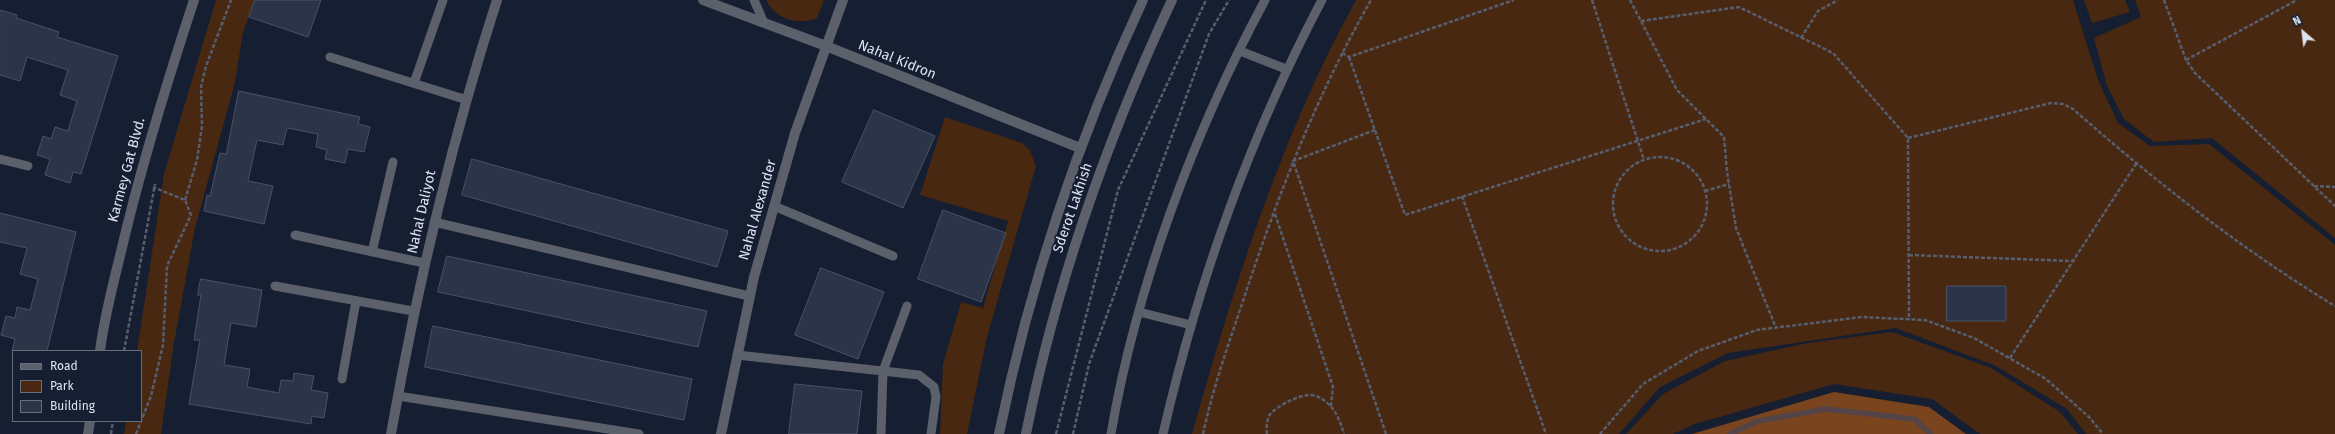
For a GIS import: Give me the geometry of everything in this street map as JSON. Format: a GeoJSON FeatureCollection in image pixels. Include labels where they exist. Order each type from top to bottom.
{"type":"FeatureCollection","features":[{"type":"Feature","properties":{"kind":"street","name":"Karmey Gat Blvd."},"geometry":{"type":"LineString","coordinates":[[100,350],[103,328],[138,181],[163,95],[194,0]]}},
{"type":"Feature","properties":{"kind":"street","name":"Nahal Daliyot"},"geometry":{"type":"LineString","coordinates":[[391,434],[413,311],[448,162],[497,0]]}},
{"type":"Feature","properties":{"kind":"street","name":"Nahal Kidron"},"geometry":{"type":"LineString","coordinates":[[703,0],[826,46],[1080,148]]}},
{"type":"Feature","properties":{"kind":"street","name":"Nahal Alexander"},"geometry":{"type":"LineString","coordinates":[[721,434],[749,296],[794,133],[843,0]]}},
{"type":"Feature","properties":{"kind":"street","name":"Sderot Lakhish"},"geometry":{"type":"LineString","coordinates":[[999,434],[1035,285],[1080,148],[1143,0]]}},
{"type":"Feature","properties":{"kind":"street","name":"Sderot Lakhish"},"geometry":{"type":"LineString","coordinates":[[1026,434],[1046,343],[1081,224],[1116,127],[1172,0]]}},
{"type":"Feature","properties":{"kind":"street"},"geometry":{"type":"LineString","coordinates":[[88,434],[90,422]]}},
{"type":"Feature","properties":{"kind":"lane"},"geometry":{"type":"LineString","coordinates":[[414,83],[443,0]]}},
{"type":"Feature","properties":{"kind":"lane"},"geometry":{"type":"LineString","coordinates":[[754,0],[764,23]]}},
{"type":"Feature","properties":{"kind":"lane"},"geometry":{"type":"LineString","coordinates":[[1111,434],[1119,389],[1139,312],[1178,194],[1240,51],[1265,0]]}},
{"type":"Feature","properties":{"kind":"lane"},"geometry":{"type":"LineString","coordinates":[[1163,434],[1190,325],[1228,209],[1286,70],[1322,0]]}},
{"type":"Feature","properties":{"kind":"lane"},"geometry":{"type":"LineString","coordinates":[[1240,51],[1286,70]]}},
{"type":"Feature","properties":{"kind":"lane"},"geometry":{"type":"LineString","coordinates":[[330,57],[467,100]]}},
{"type":"Feature","properties":{"kind":"lane"},"geometry":{"type":"LineString","coordinates":[[0,159],[28,166]]}},
{"type":"Feature","properties":{"kind":"lane"},"geometry":{"type":"LineString","coordinates":[[372,252],[393,162]]}},
{"type":"Feature","properties":{"kind":"lane"},"geometry":{"type":"LineString","coordinates":[[774,206],[892,256]]}},
{"type":"Feature","properties":{"kind":"lane"},"geometry":{"type":"LineString","coordinates":[[434,222],[749,296]]}},
{"type":"Feature","properties":{"kind":"lane"},"geometry":{"type":"LineString","coordinates":[[295,235],[424,264]]}},
{"type":"Feature","properties":{"kind":"lane"},"geometry":{"type":"LineString","coordinates":[[275,286],[413,311]]}},
{"type":"Feature","properties":{"kind":"lane"},"geometry":{"type":"LineString","coordinates":[[342,379],[356,301]]}},
{"type":"Feature","properties":{"kind":"lane"},"geometry":{"type":"LineString","coordinates":[[881,434],[883,371],[907,306]]}},
{"type":"Feature","properties":{"kind":"lane"},"geometry":{"type":"LineString","coordinates":[[1139,312],[1190,325]]}},
{"type":"Feature","properties":{"kind":"lane"},"geometry":{"type":"LineString","coordinates":[[737,355],[918,375],[934,387],[936,397],[931,434]]}},
{"type":"Feature","properties":{"kind":"lane"},"geometry":{"type":"LineString","coordinates":[[398,396],[639,434]]}},
{"type":"Feature","properties":{"kind":"path"},"geometry":{"type":"LineString","coordinates":[[142,419],[151,396],[163,345],[167,266],[191,215],[185,200],[196,160],[202,126],[201,87],[204,73],[231,0]]}},
{"type":"Feature","properties":{"kind":"path"},"geometry":{"type":"LineString","coordinates":[[1056,434],[1118,190],[1206,0]]}},
{"type":"Feature","properties":{"kind":"path"},"geometry":{"type":"LineString","coordinates":[[1073,434],[1089,364],[1208,34],[1229,0]]}},
{"type":"Feature","properties":{"kind":"path"},"geometry":{"type":"LineString","coordinates":[[1203,434],[1211,397],[1274,213],[1305,129],[1342,53],[1371,0]]}},
{"type":"Feature","properties":{"kind":"path"},"geometry":{"type":"LineString","coordinates":[[1349,57],[1514,0]]}},
{"type":"Feature","properties":{"kind":"path"},"geometry":{"type":"LineString","coordinates":[[1592,0],[1644,160]]}},
{"type":"Feature","properties":{"kind":"path"},"geometry":{"type":"LineString","coordinates":[[1630,0],[1676,90],[1724,137],[1736,228],[1776,328]]}},
{"type":"Feature","properties":{"kind":"path"},"geometry":{"type":"LineString","coordinates":[[1801,38],[1818,11],[1838,0]]}},
{"type":"Feature","properties":{"kind":"path"},"geometry":{"type":"LineString","coordinates":[[2164,0],[2186,60],[2195,73],[2335,206]]}},
{"type":"Feature","properties":{"kind":"path"},"geometry":{"type":"LineString","coordinates":[[2186,60],[2297,0]]}},
{"type":"Feature","properties":{"kind":"path"},"geometry":{"type":"LineString","coordinates":[[1640,21],[1739,7],[1833,53],[1908,138],[1909,320]]}},
{"type":"Feature","properties":{"kind":"path"},"geometry":{"type":"LineString","coordinates":[[1342,53],[1349,57],[1405,214],[1706,119]]}},
{"type":"Feature","properties":{"kind":"path"},"geometry":{"type":"LineString","coordinates":[[1908,138],[2050,103],[2064,104],[2073,109],[2136,164],[2289,278],[2335,306]]}},
{"type":"Feature","properties":{"kind":"path"},"geometry":{"type":"LineString","coordinates":[[1293,161],[1375,130]]}},
{"type":"Feature","properties":{"kind":"path"},"geometry":{"type":"LineString","coordinates":[[1667,157],[1682,162],[1695,172],[1705,191],[1707,202],[1705,218],[1698,232],[1687,243],[1674,250],[1666,251],[1643,249],[1630,242],[1619,230],[1613,216],[1612,201],[1615,186],[1623,173],[1635,163],[1644,160],[1667,157]]}},
{"type":"Feature","properties":{"kind":"path"},"geometry":{"type":"LineString","coordinates":[[1293,161],[1386,434]]}},
{"type":"Feature","properties":{"kind":"path"},"geometry":{"type":"LineString","coordinates":[[2010,358],[2136,164]]}},
{"type":"Feature","properties":{"kind":"path"},"geometry":{"type":"LineString","coordinates":[[124,350],[156,179]]}},
{"type":"Feature","properties":{"kind":"path"},"geometry":{"type":"LineString","coordinates":[[138,181],[185,200]]}},
{"type":"Feature","properties":{"kind":"path"},"geometry":{"type":"LineString","coordinates":[[1705,191],[1729,184]]}},
{"type":"Feature","properties":{"kind":"path"},"geometry":{"type":"LineString","coordinates":[[2314,186],[2335,187]]}},
{"type":"Feature","properties":{"kind":"path"},"geometry":{"type":"LineString","coordinates":[[1462,196],[1546,434]]}},
{"type":"Feature","properties":{"kind":"path"},"geometry":{"type":"LineString","coordinates":[[1274,213],[1333,387],[1331,406]]}},
{"type":"Feature","properties":{"kind":"path"},"geometry":{"type":"LineString","coordinates":[[1909,255],[2072,261]]}},
{"type":"Feature","properties":{"kind":"path"},"geometry":{"type":"LineString","coordinates":[[1600,434],[1643,384],[1698,351],[1757,330],[1860,317],[1925,320],[1974,338],[2046,379],[2089,417],[2103,434]]}},
{"type":"Feature","properties":{"kind":"path"},"geometry":{"type":"LineString","coordinates":[[1267,434],[1269,416],[1283,404],[1301,396],[1314,395],[1331,406],[1338,417],[1344,434]]}},
{"type":"Feature","properties":{"kind":"path"},"geometry":{"type":"LineString","coordinates":[[111,434],[113,422]]}},
{"type":"Feature","properties":{"kind":"path"},"geometry":{"type":"LineString","coordinates":[[136,434],[141,422]]}},
{"type":"Feature","properties":{"kind":"green space"},"geometry":{"type":"Polygon","coordinates":[[[216,0],[255,0],[243,32],[235,82],[195,228],[174,343],[161,434],[124,434],[126,422],[142,422],[142,350],[137,350],[164,174],[216,0]]]}},
{"type":"Feature","properties":{"kind":"green space"},"geometry":{"type":"Polygon","coordinates":[[[766,0],[824,0],[817,18],[795,21],[775,12],[766,0]]]}},
{"type":"Feature","properties":{"kind":"green space"},"geometry":{"type":"Polygon","coordinates":[[[1356,0],[2073,0],[2098,80],[2118,123],[2150,146],[2209,144],[2335,245],[2335,434],[2086,434],[2067,409],[1996,366],[1896,328],[1728,353],[1660,387],[1619,434],[1192,434],[1225,322],[1282,158],[1329,52],[1356,0]]]}},
{"type":"Feature","properties":{"kind":"green space"},"geometry":{"type":"Polygon","coordinates":[[[2084,0],[2125,0],[2130,12],[2092,23],[2084,0]]]}},
{"type":"Feature","properties":{"kind":"green space"},"geometry":{"type":"Polygon","coordinates":[[[2135,0],[2335,0],[2335,238],[2212,138],[2154,142],[2124,119],[2107,86],[2094,38],[2141,17],[2135,0]]]}},
{"type":"Feature","properties":{"kind":"green space"},"geometry":{"type":"Polygon","coordinates":[[[945,117],[1022,143],[1030,150],[1036,166],[987,337],[967,434],[940,434],[943,364],[961,302],[983,308],[1008,221],[920,195],[945,117]]]}},
{"type":"Feature","properties":{"kind":"green space"},"geometry":{"type":"Polygon","coordinates":[[[1892,332],[1991,368],[2060,412],[2078,434],[1980,434],[1932,399],[1834,384],[1695,424],[1673,434],[1626,434],[1663,394],[1725,361],[1808,343],[1892,332]]]}},
{"type":"Feature","properties":{"kind":"shaded area"},"geometry":{"type":"Polygon","coordinates":[[[1834,392],[1929,407],[1966,434],[1692,434],[1834,392]]]}},
{"type":"Feature","properties":{"kind":"building"},"geometry":{"type":"Polygon","coordinates":[[[255,0],[321,0],[308,37],[249,17],[255,0]]]}},
{"type":"Feature","properties":{"kind":"building"},"geometry":{"type":"Polygon","coordinates":[[[0,10],[17,15],[16,18],[59,32],[57,37],[118,56],[81,174],[73,172],[70,183],[45,175],[50,159],[37,155],[43,136],[51,139],[55,127],[68,131],[77,101],[60,95],[68,70],[27,57],[20,81],[0,75],[0,10]]]}},
{"type":"Feature","properties":{"kind":"building"},"geometry":{"type":"Polygon","coordinates":[[[239,91],[360,117],[358,124],[370,127],[364,152],[348,149],[345,163],[325,159],[327,150],[316,147],[318,134],[287,128],[283,145],[257,140],[248,181],[273,186],[264,224],[204,211],[207,195],[210,196],[220,153],[226,154],[239,91]]]}},
{"type":"Feature","properties":{"kind":"building"},"geometry":{"type":"Polygon","coordinates":[[[874,110],[935,136],[903,208],[842,182],[874,110]]]}},
{"type":"Feature","properties":{"kind":"building"},"geometry":{"type":"Polygon","coordinates":[[[472,159],[728,231],[717,267],[462,195],[472,159]]]}},
{"type":"Feature","properties":{"kind":"building"},"geometry":{"type":"Polygon","coordinates":[[[943,210],[1006,233],[981,302],[918,279],[943,210]]]}},
{"type":"Feature","properties":{"kind":"building"},"geometry":{"type":"Polygon","coordinates":[[[0,213],[76,232],[47,350],[12,350],[15,339],[1,335],[6,316],[15,318],[17,307],[30,310],[38,279],[20,274],[27,248],[0,242],[0,213]]]}},
{"type":"Feature","properties":{"kind":"building"},"geometry":{"type":"Polygon","coordinates":[[[447,256],[707,311],[698,347],[438,292],[447,256]]]}},
{"type":"Feature","properties":{"kind":"building"},"geometry":{"type":"Polygon","coordinates":[[[821,268],[884,292],[858,359],[795,335],[821,268]]]}},
{"type":"Feature","properties":{"kind":"building"},"geometry":{"type":"Polygon","coordinates":[[[201,279],[262,290],[256,327],[231,323],[224,365],[250,369],[247,387],[279,393],[281,380],[293,381],[294,373],[314,376],[311,390],[328,393],[324,418],[312,416],[311,424],[189,404],[200,340],[194,340],[201,295],[198,295],[201,279]]]}},
{"type":"Feature","properties":{"kind":"building"},"geometry":{"type":"Polygon","coordinates":[[[1947,286],[2006,286],[2006,321],[1947,321],[1947,286]]]}},
{"type":"Feature","properties":{"kind":"building"},"geometry":{"type":"Polygon","coordinates":[[[433,326],[692,379],[684,420],[425,367],[433,326]]]}},
{"type":"Feature","properties":{"kind":"building"},"geometry":{"type":"Polygon","coordinates":[[[795,384],[862,391],[857,434],[789,434],[795,384]]]}},
{"type":"Feature","properties":{"kind":"waterway"},"geometry":{"type":"LineString","coordinates":[[1730,434],[1758,421],[1826,409],[1914,419],[1931,434]]}}]}
